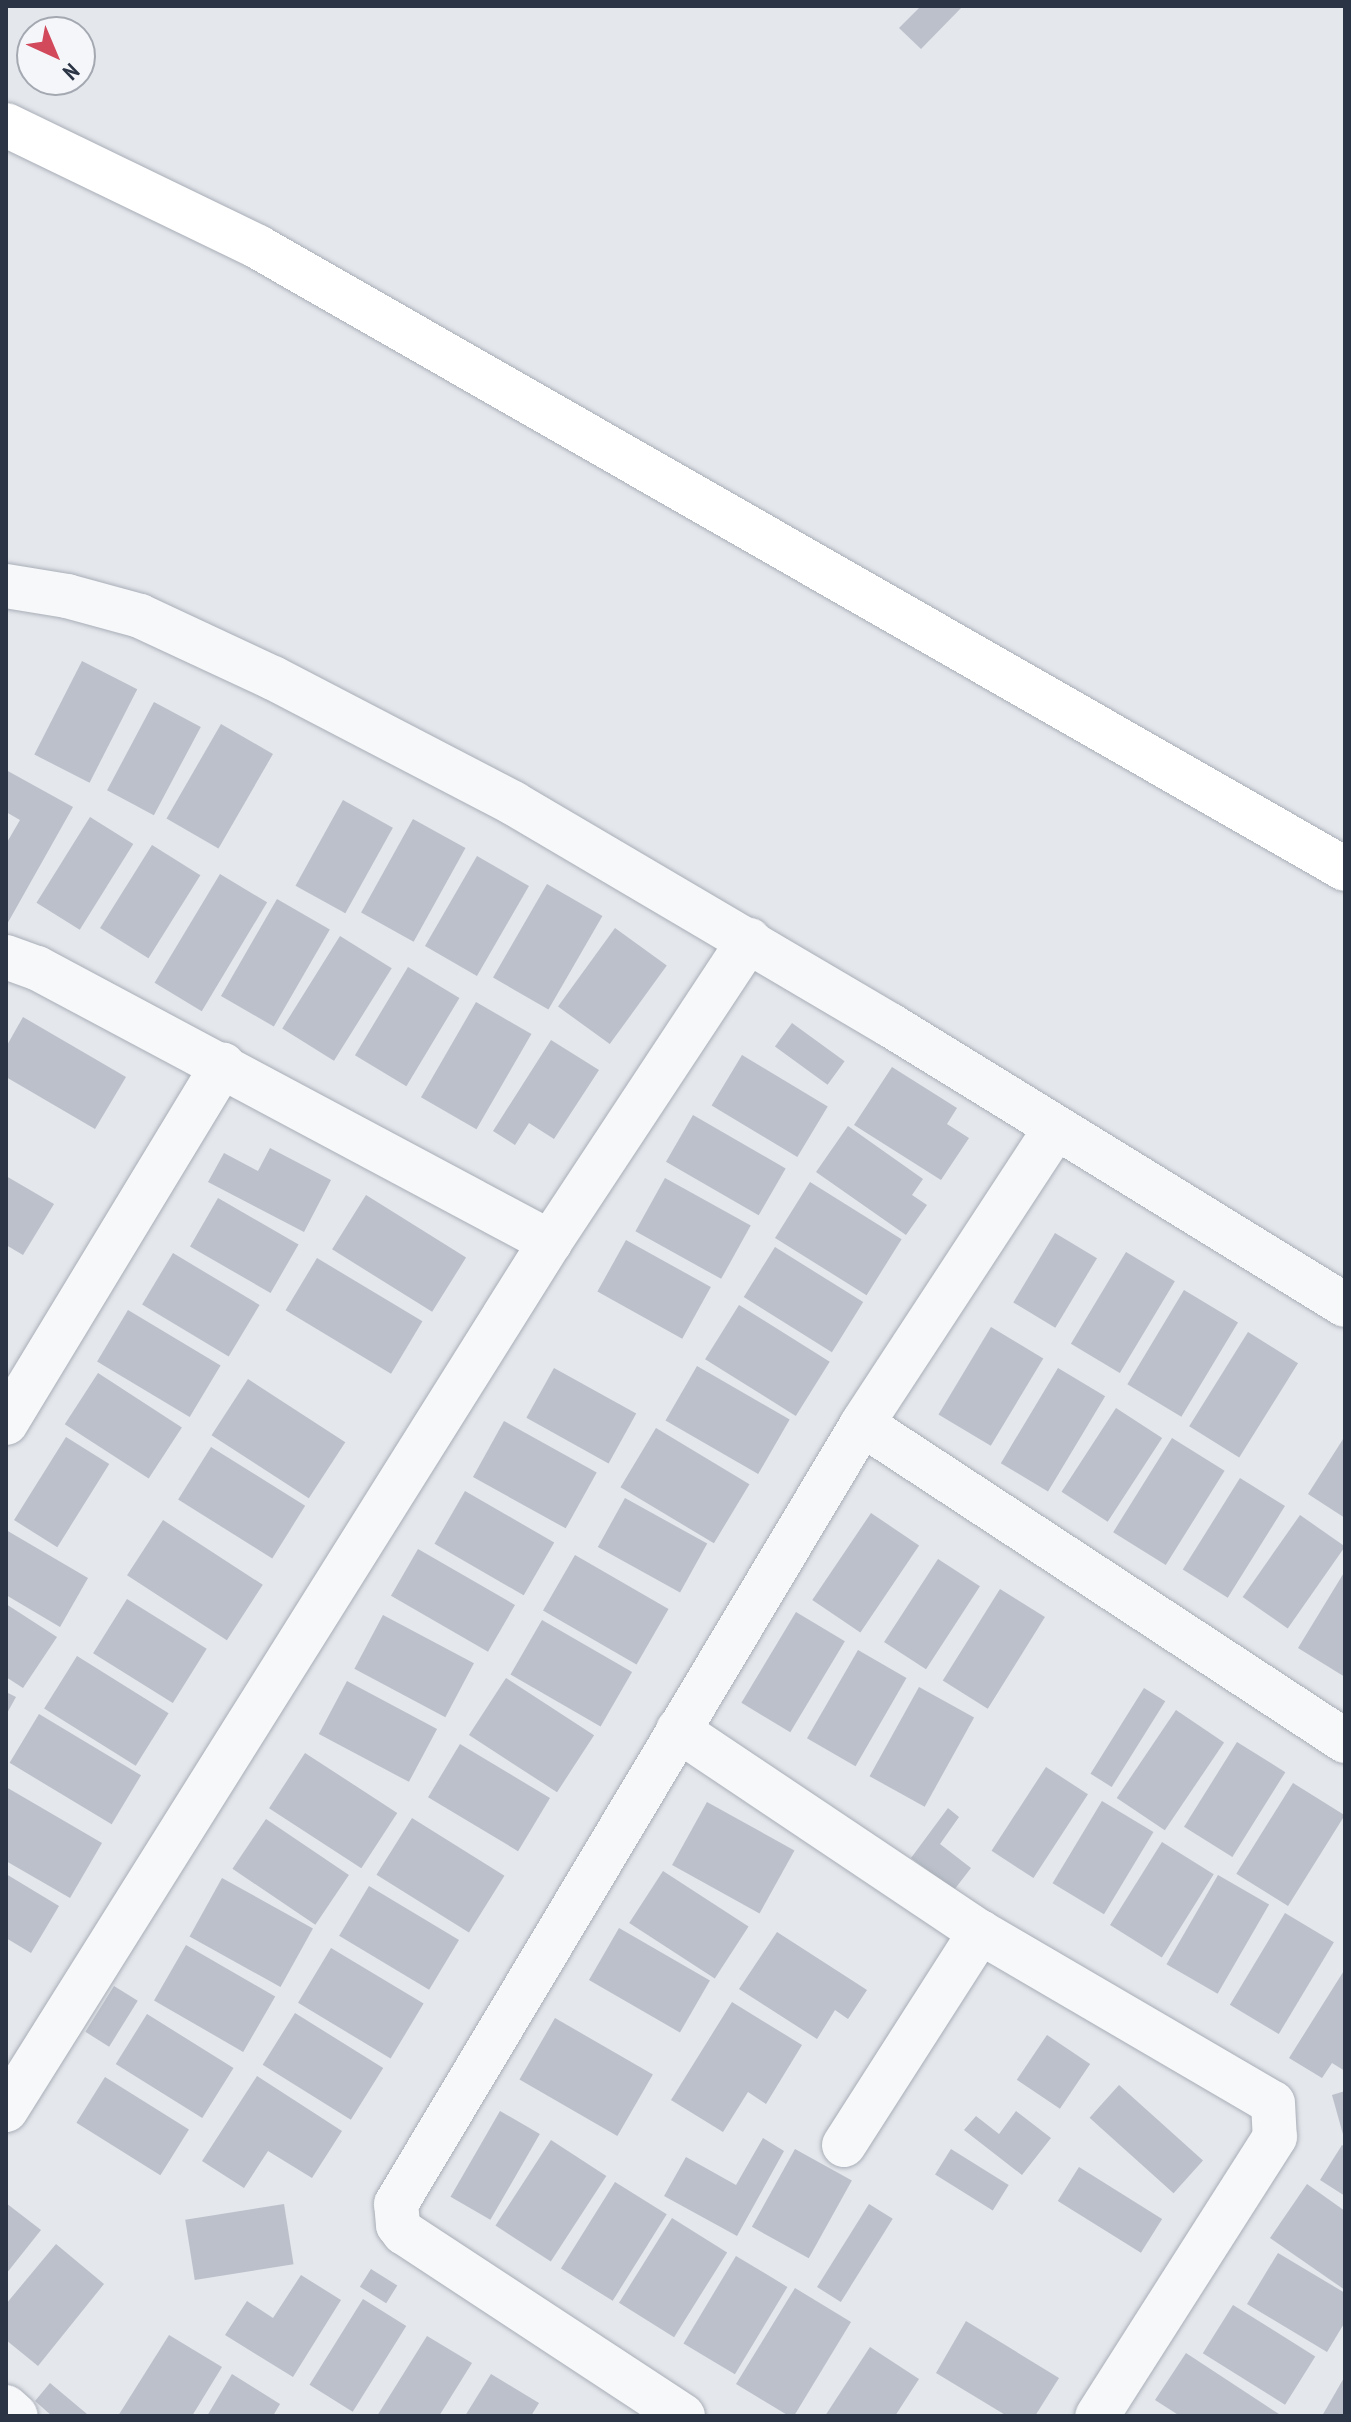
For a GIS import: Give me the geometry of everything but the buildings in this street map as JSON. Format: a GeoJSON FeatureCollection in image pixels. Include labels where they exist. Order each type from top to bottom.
{"type":"FeatureCollection","features":[{"type":"Feature","properties":{"kind":"main road"},"geometry":{"type":"LineString","coordinates":[[6,125],[258,247],[1345,869]]}},
{"type":"Feature","properties":{"kind":"street"},"geometry":{"type":"LineString","coordinates":[[6,586],[67,596],[140,616],[273,678],[513,803],[749,940],[1345,1305]]}},
{"type":"Feature","properties":{"kind":"street"},"geometry":{"type":"LineString","coordinates":[[6,2110],[550,1242],[749,940]]}},
{"type":"Feature","properties":{"kind":"street"},"geometry":{"type":"LineString","coordinates":[[6,957],[37,968],[223,1065],[550,1242]]}},
{"type":"Feature","properties":{"kind":"street"},"geometry":{"type":"LineString","coordinates":[[6,1423],[223,1065]]}},
{"type":"Feature","properties":{"kind":"street"},"geometry":{"type":"LineString","coordinates":[[683,2416],[404,2233],[395,2213],[396,2204],[862,1424],[1056,1128]]}},
{"type":"Feature","properties":{"kind":"street"},"geometry":{"type":"LineString","coordinates":[[862,1424],[1345,1741]]}},
{"type":"Feature","properties":{"kind":"street"},"geometry":{"type":"LineString","coordinates":[[678,1730],[980,1932],[1273,2103],[1275,2137],[1097,2416]]}},
{"type":"Feature","properties":{"kind":"street"},"geometry":{"type":"LineString","coordinates":[[844,2145],[980,1932]]}},
{"type":"Feature","properties":{"kind":"street"},"geometry":{"type":"LineString","coordinates":[[6,2407],[16,2416]]}}]}
